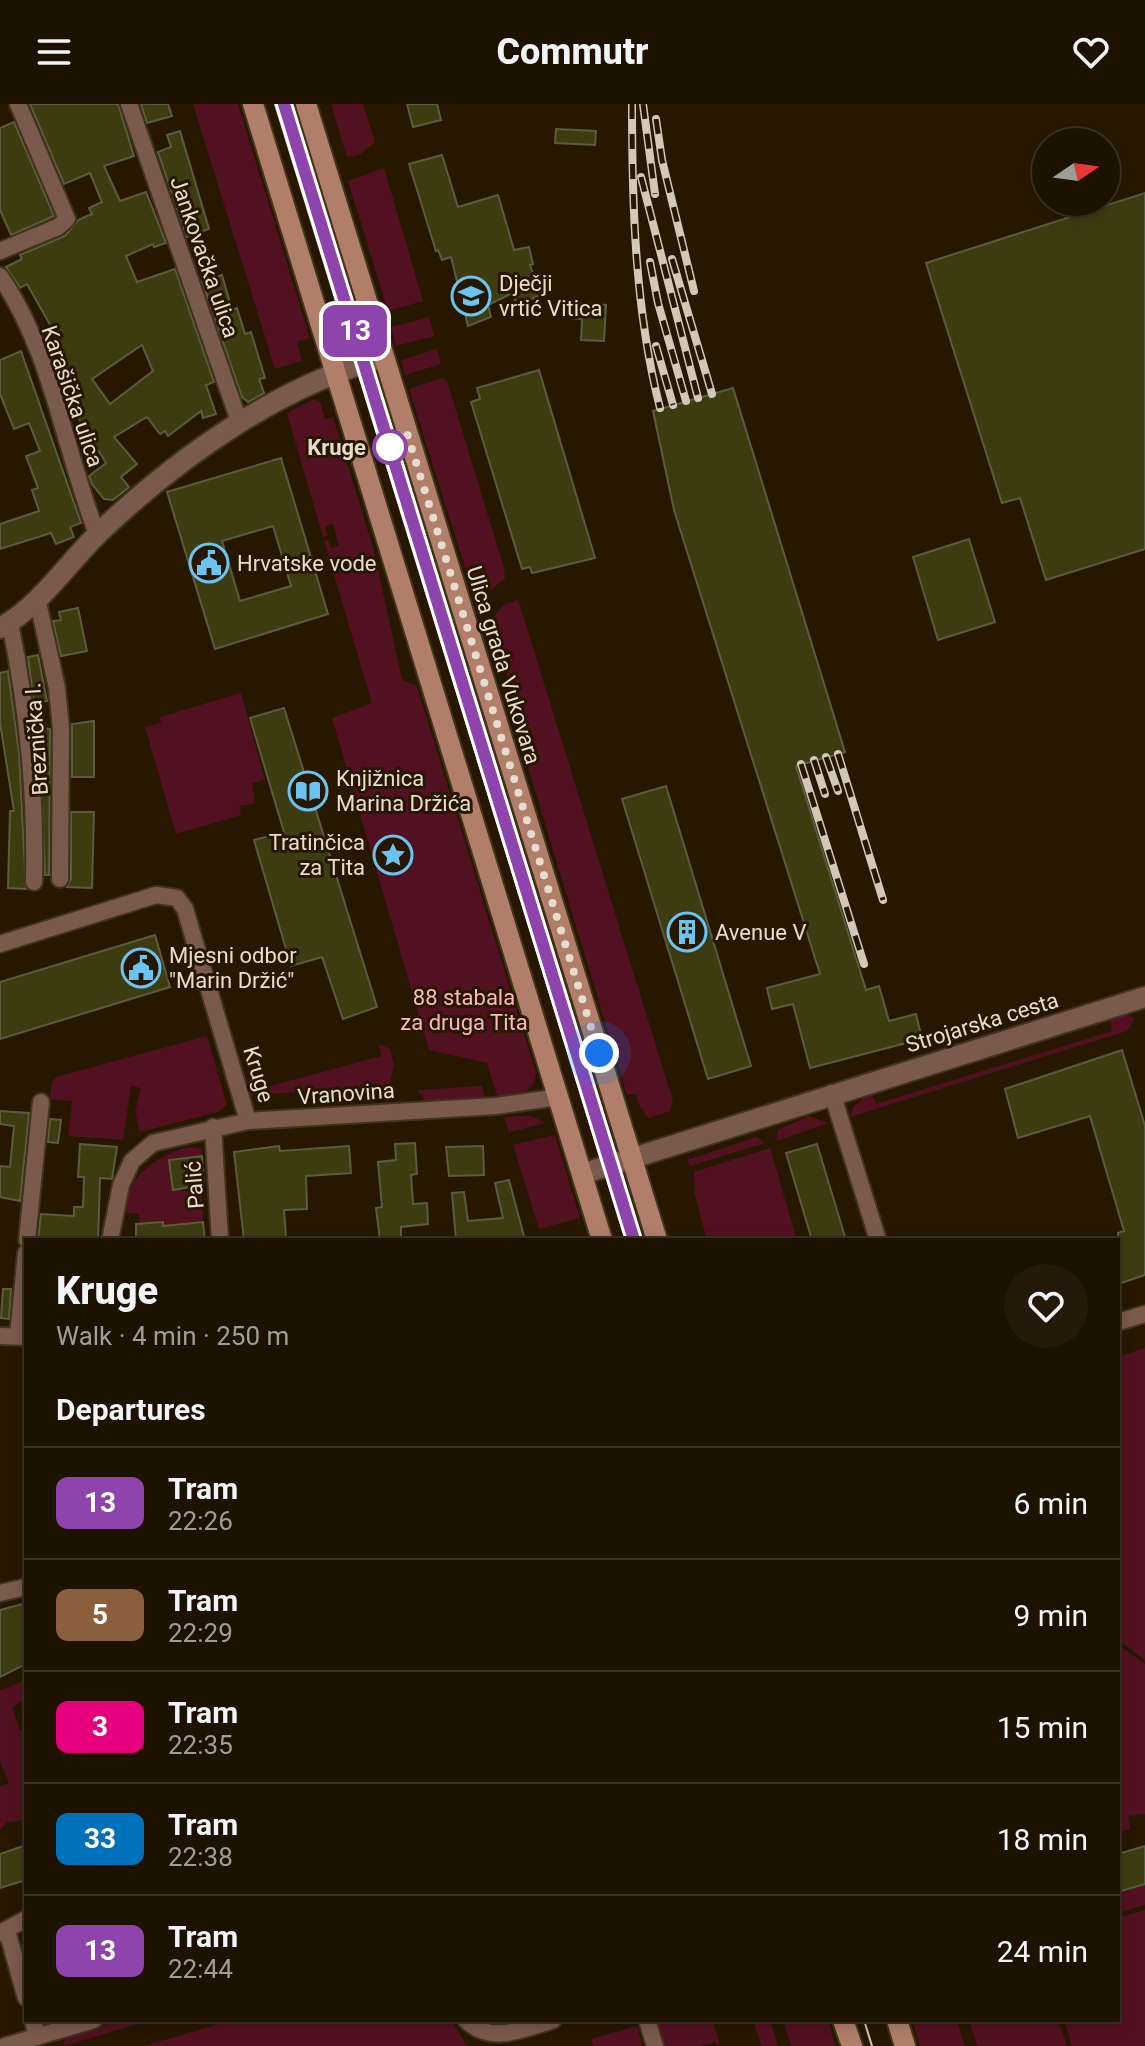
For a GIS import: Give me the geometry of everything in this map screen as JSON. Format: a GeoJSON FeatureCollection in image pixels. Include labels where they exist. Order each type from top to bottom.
{"type":"FeatureCollection","features":[{"type":"Feature","properties":{"kind":"main road"},"geometry":{"type":"LineString","coordinates":[[253,104],[601,1238]]}},
{"type":"Feature","properties":{"kind":"main road","name":"Ulica grada Vukovara"},"geometry":{"type":"LineString","coordinates":[[306,104],[656,1238]]}},
{"type":"Feature","properties":{"kind":"main road"},"geometry":{"type":"LineString","coordinates":[[844,2022],[852,2046]]}},
{"type":"Feature","properties":{"kind":"main road"},"geometry":{"type":"LineString","coordinates":[[898,2022],[905,2046]]}},
{"type":"Feature","properties":{"kind":"street"},"geometry":{"type":"LineString","coordinates":[[0,251],[58,227],[67,219],[18,104]]}},
{"type":"Feature","properties":{"kind":"street","name":"Jankovačka ulica"},"geometry":{"type":"LineString","coordinates":[[129,104],[240,424]]}},
{"type":"Feature","properties":{"kind":"street","name":"Karašička ulica"},"geometry":{"type":"LineString","coordinates":[[0,276],[22,315],[45,373],[97,534]]}},
{"type":"Feature","properties":{"kind":"street"},"geometry":{"type":"LineString","coordinates":[[34,882],[34,783],[23,688],[5,626],[37,598],[97,534],[168,474],[240,424],[336,372],[384,357]]}},
{"type":"Feature","properties":{"kind":"street","name":"Breznička I."},"geometry":{"type":"LineString","coordinates":[[37,598],[60,708],[64,767],[60,879]]}},
{"type":"Feature","properties":{"kind":"street","name":"Kruge"},"geometry":{"type":"LineString","coordinates":[[0,944],[156,895],[177,898],[185,909],[248,1121]]}},
{"type":"Feature","properties":{"kind":"street","name":"Strojarska cesta"},"geometry":{"type":"LineString","coordinates":[[582,1174],[1145,997]]}},
{"type":"Feature","properties":{"kind":"street"},"geometry":{"type":"LineString","coordinates":[[832,1093],[877,1238]]}},
{"type":"Feature","properties":{"kind":"street","name":"Vranovina"},"geometry":{"type":"LineString","coordinates":[[110,1238],[121,1185],[140,1151],[153,1143],[248,1121],[496,1106],[559,1097]]}},
{"type":"Feature","properties":{"kind":"street"},"geometry":{"type":"LineString","coordinates":[[27,1238],[41,1102]]}},
{"type":"Feature","properties":{"kind":"street","name":"Palić"},"geometry":{"type":"LineString","coordinates":[[213,1127],[220,1238]]}},
{"type":"Feature","properties":{"kind":"street"},"geometry":{"type":"LineString","coordinates":[[0,1336],[22,1336],[24,1294]]}},
{"type":"Feature","properties":{"kind":"street"},"geometry":{"type":"LineString","coordinates":[[1120,1321],[1145,1314]]}},
{"type":"Feature","properties":{"kind":"street"},"geometry":{"type":"LineString","coordinates":[[0,1593],[24,1587]]}},
{"type":"Feature","properties":{"kind":"street"},"geometry":{"type":"LineString","coordinates":[[24,1920],[3,1932],[24,1992]]}},
{"type":"Feature","properties":{"kind":"street"},"geometry":{"type":"LineString","coordinates":[[5,2046],[35,2028],[79,2022]]}},
{"type":"Feature","properties":{"kind":"street"},"geometry":{"type":"LineString","coordinates":[[469,2022],[483,2033],[495,2034],[545,2022]]}},
{"type":"Feature","properties":{"kind":"street"},"geometry":{"type":"LineString","coordinates":[[648,2022],[655,2046]]}},
{"type":"Feature","properties":{"kind":"green space"},"geometry":{"type":"Polygon","coordinates":[[[193,104],[238,104],[310,338],[297,342],[302,361],[275,369],[193,104]]]}},
{"type":"Feature","properties":{"kind":"green space"},"geometry":{"type":"Polygon","coordinates":[[[331,104],[363,104],[375,142],[359,155],[347,157],[331,104]]]}},
{"type":"Feature","properties":{"kind":"green space"},"geometry":{"type":"Polygon","coordinates":[[[384,168],[423,301],[388,311],[348,181],[384,168]]]}},
{"type":"Feature","properties":{"kind":"green space"},"geometry":{"type":"Polygon","coordinates":[[[429,317],[434,336],[396,346],[391,327],[429,317]]]}},
{"type":"Feature","properties":{"kind":"green space"},"geometry":{"type":"Polygon","coordinates":[[[437,349],[441,364],[405,375],[401,360],[437,349]]]}},
{"type":"Feature","properties":{"kind":"green space"},"geometry":{"type":"Polygon","coordinates":[[[442,378],[447,381],[504,568],[505,578],[491,590],[473,586],[469,580],[409,389],[442,378]]]}},
{"type":"Feature","properties":{"kind":"green space","name":"88 stabala za druga Tita"},"geometry":{"type":"Polygon","coordinates":[[[314,399],[320,402],[325,419],[333,417],[374,551],[402,680],[416,685],[418,690],[536,1073],[532,1086],[517,1095],[498,1098],[487,1063],[429,1050],[332,718],[372,703],[324,541],[328,540],[331,548],[339,546],[333,524],[325,526],[327,536],[323,537],[287,413],[314,399]]]}},
{"type":"Feature","properties":{"kind":"green space"},"geometry":{"type":"Polygon","coordinates":[[[518,599],[673,1101],[670,1111],[649,1118],[640,1107],[636,1094],[627,1095],[525,757],[527,749],[492,620],[502,606],[518,599]]]}},
{"type":"Feature","properties":{"kind":"green space"},"geometry":{"type":"Polygon","coordinates":[[[241,693],[265,780],[252,783],[255,803],[239,806],[241,815],[176,834],[145,727],[161,723],[160,717],[241,693]]]}},
{"type":"Feature","properties":{"kind":"green space"},"geometry":{"type":"Polygon","coordinates":[[[1124,1014],[1135,1018],[1127,1031],[850,1117],[854,1106],[871,1092],[876,1104],[1112,1031],[1110,1018],[1124,1014]]]}},
{"type":"Feature","properties":{"kind":"green space"},"geometry":{"type":"Polygon","coordinates":[[[207,1036],[227,1105],[218,1112],[140,1132],[135,1112],[141,1088],[131,1086],[123,1140],[68,1136],[72,1101],[50,1099],[52,1082],[56,1077],[207,1036]]]}},
{"type":"Feature","properties":{"kind":"green space"},"geometry":{"type":"Polygon","coordinates":[[[379,1044],[390,1049],[394,1065],[389,1087],[251,1095],[252,1091],[381,1056],[379,1044]]]}},
{"type":"Feature","properties":{"kind":"green space"},"geometry":{"type":"Polygon","coordinates":[[[482,1086],[485,1099],[427,1103],[417,1090],[482,1086]]]}},
{"type":"Feature","properties":{"kind":"green space"},"geometry":{"type":"Polygon","coordinates":[[[531,1116],[546,1123],[509,1132],[504,1117],[531,1116]]]}},
{"type":"Feature","properties":{"kind":"green space"},"geometry":{"type":"Polygon","coordinates":[[[809,1116],[829,1123],[776,1141],[778,1130],[809,1116]]]}},
{"type":"Feature","properties":{"kind":"green space"},"geometry":{"type":"Polygon","coordinates":[[[555,1135],[580,1218],[539,1229],[513,1145],[555,1135]]]}},
{"type":"Feature","properties":{"kind":"green space"},"geometry":{"type":"Polygon","coordinates":[[[756,1137],[765,1143],[690,1166],[687,1160],[756,1137]]]}},
{"type":"Feature","properties":{"kind":"green space"},"geometry":{"type":"Polygon","coordinates":[[[189,1147],[202,1149],[202,1156],[170,1160],[173,1190],[202,1192],[203,1222],[181,1224],[163,1238],[163,1222],[140,1223],[139,1214],[121,1212],[130,1188],[145,1169],[189,1147]]]}},
{"type":"Feature","properties":{"kind":"green space"},"geometry":{"type":"Polygon","coordinates":[[[770,1148],[796,1238],[706,1238],[695,1195],[694,1172],[770,1148]]]}},
{"type":"Feature","properties":{"kind":"green space"},"geometry":{"type":"Polygon","coordinates":[[[1145,1348],[1145,1660],[1120,1641],[1120,1356],[1145,1348]]]}},
{"type":"Feature","properties":{"kind":"green space"},"geometry":{"type":"Polygon","coordinates":[[[1120,1645],[1145,1664],[1145,1814],[1128,1816],[1130,1829],[1120,1832],[1120,1645]]]}},
{"type":"Feature","properties":{"kind":"green space"},"geometry":{"type":"Polygon","coordinates":[[[23,1681],[24,1699],[12,1708],[20,1731],[24,1730],[24,1820],[8,1822],[0,1829],[0,1787],[9,1783],[0,1761],[0,1691],[23,1681]]]}},
{"type":"Feature","properties":{"kind":"green space"},"geometry":{"type":"Polygon","coordinates":[[[1145,1884],[1145,1905],[1120,1912],[1120,1892],[1145,1884]]]}},
{"type":"Feature","properties":{"kind":"green space"},"geometry":{"type":"Polygon","coordinates":[[[1145,1910],[1145,2046],[1072,2046],[1065,2022],[1120,2022],[1120,1917],[1145,1910]]]}},
{"type":"Feature","properties":{"kind":"green space"},"geometry":{"type":"Polygon","coordinates":[[[114,2022],[143,2022],[64,2046],[65,2037],[114,2022]]]}},
{"type":"Feature","properties":{"kind":"green space"},"geometry":{"type":"Polygon","coordinates":[[[226,2022],[452,2022],[467,2046],[144,2046],[226,2022]]]}},
{"type":"Feature","properties":{"kind":"green space"},"geometry":{"type":"Polygon","coordinates":[[[657,2022],[714,2022],[720,2046],[715,2042],[700,2046],[663,2046],[657,2022]]]}},
{"type":"Feature","properties":{"kind":"green space"},"geometry":{"type":"Polygon","coordinates":[[[754,2022],[771,2022],[778,2046],[761,2046],[754,2022]]]}},
{"type":"Feature","properties":{"kind":"green space"},"geometry":{"type":"Polygon","coordinates":[[[784,2022],[829,2022],[835,2046],[791,2046],[784,2022]]]}},
{"type":"Feature","properties":{"kind":"green space"},"geometry":{"type":"Polygon","coordinates":[[[913,2022],[958,2022],[965,2046],[920,2046],[913,2022]]]}},
{"type":"Feature","properties":{"kind":"green space"},"geometry":{"type":"Polygon","coordinates":[[[970,2022],[1059,2022],[1067,2046],[977,2046],[970,2022]]]}},
{"type":"Feature","properties":{"kind":"green space"},"geometry":{"type":"Polygon","coordinates":[[[637,2026],[643,2046],[593,2046],[591,2039],[637,2026]]]}},
{"type":"Feature","properties":{"kind":"building"},"geometry":{"type":"Polygon","coordinates":[[[30,104],[118,104],[134,156],[104,166],[120,201],[146,192],[166,243],[154,247],[153,244],[126,256],[137,282],[175,269],[214,382],[206,385],[216,414],[203,418],[201,411],[168,436],[165,431],[160,434],[147,417],[114,437],[137,464],[121,477],[129,487],[113,500],[104,499],[89,476],[106,463],[80,421],[67,381],[71,379],[51,340],[57,337],[27,284],[20,288],[6,267],[22,259],[20,255],[65,236],[78,220],[92,214],[89,208],[102,202],[90,173],[64,184],[30,104]],[[142,345],[92,379],[110,404],[153,371],[142,345]]]}},
{"type":"Feature","properties":{"kind":"building"},"geometry":{"type":"Polygon","coordinates":[[[141,104],[168,104],[172,116],[147,123],[141,104]]]}},
{"type":"Feature","properties":{"kind":"building"},"geometry":{"type":"Polygon","coordinates":[[[407,104],[437,104],[441,120],[413,127],[407,104]]]}},
{"type":"Feature","properties":{"kind":"building"},"geometry":{"type":"Polygon","coordinates":[[[14,122],[54,216],[11,235],[0,210],[0,128],[14,122]]]}},
{"type":"Feature","properties":{"kind":"building"},"geometry":{"type":"Polygon","coordinates":[[[556,129],[596,131],[595,145],[555,143],[556,129]]]}},
{"type":"Feature","properties":{"kind":"building"},"geometry":{"type":"Polygon","coordinates":[[[180,131],[209,229],[187,237],[158,152],[171,147],[167,135],[180,131]]]}},
{"type":"Feature","properties":{"kind":"building"},"geometry":{"type":"Polygon","coordinates":[[[442,155],[458,207],[498,195],[514,250],[529,247],[533,264],[530,265],[540,295],[517,306],[513,293],[488,305],[491,317],[468,326],[451,257],[442,260],[436,251],[409,164],[442,155]]]}},
{"type":"Feature","properties":{"kind":"building"},"geometry":{"type":"Polygon","coordinates":[[[1145,193],[1145,549],[1046,580],[1020,498],[1002,503],[926,263],[1073,216],[1120,216],[1120,201],[1145,193]]]}},
{"type":"Feature","properties":{"kind":"building"},"geometry":{"type":"Polygon","coordinates":[[[222,275],[232,310],[237,308],[245,334],[251,332],[265,378],[259,379],[264,393],[248,402],[242,397],[202,281],[222,275]]]}},
{"type":"Feature","properties":{"kind":"building"},"geometry":{"type":"Polygon","coordinates":[[[571,302],[606,305],[604,341],[581,340],[582,319],[570,318],[571,302]]]}},
{"type":"Feature","properties":{"kind":"building"},"geometry":{"type":"Polygon","coordinates":[[[21,351],[81,523],[70,527],[74,537],[56,544],[51,533],[0,549],[0,524],[39,511],[32,490],[38,488],[26,456],[40,451],[29,423],[14,429],[0,394],[0,360],[21,351]]]}},
{"type":"Feature","properties":{"kind":"building"},"geometry":{"type":"Polygon","coordinates":[[[539,370],[595,558],[532,573],[530,567],[522,569],[471,402],[480,399],[477,388],[539,370]]]}},
{"type":"Feature","properties":{"kind":"building"},"geometry":{"type":"Polygon","coordinates":[[[733,388],[845,752],[796,766],[866,990],[879,986],[889,1021],[916,1014],[922,1039],[810,1068],[793,1004],[772,1009],[767,988],[820,974],[674,510],[653,411],[733,388]]]}},
{"type":"Feature","properties":{"kind":"building","name":"Hrvatske vode"},"geometry":{"type":"Polygon","coordinates":[[[281,458],[328,614],[215,649],[167,492],[281,458]],[[273,526],[222,541],[240,601],[291,586],[273,526]]]}},
{"type":"Feature","properties":{"kind":"building"},"geometry":{"type":"Polygon","coordinates":[[[969,539],[995,622],[938,640],[913,557],[969,539]]]}},
{"type":"Feature","properties":{"kind":"building"},"geometry":{"type":"Polygon","coordinates":[[[78,608],[87,651],[61,656],[53,621],[61,620],[59,612],[78,608]]]}},
{"type":"Feature","properties":{"kind":"building"},"geometry":{"type":"Polygon","coordinates":[[[38,655],[47,701],[42,702],[45,728],[50,729],[49,875],[45,875],[40,751],[28,657],[38,655]]]}},
{"type":"Feature","properties":{"kind":"building"},"geometry":{"type":"Polygon","coordinates":[[[8,671],[19,753],[26,889],[8,888],[10,811],[14,811],[0,723],[0,673],[8,671]]]}},
{"type":"Feature","properties":{"kind":"building"},"geometry":{"type":"Polygon","coordinates":[[[284,708],[377,1007],[343,1019],[322,957],[291,966],[254,840],[284,832],[250,718],[284,708]]]}},
{"type":"Feature","properties":{"kind":"building"},"geometry":{"type":"Polygon","coordinates":[[[94,721],[94,777],[72,777],[72,724],[94,721]]]}},
{"type":"Feature","properties":{"kind":"building","name":"Avenue V"},"geometry":{"type":"Polygon","coordinates":[[[666,786],[751,1066],[708,1079],[622,799],[666,786]]]}},
{"type":"Feature","properties":{"kind":"building"},"geometry":{"type":"Polygon","coordinates":[[[71,812],[94,812],[92,888],[67,887],[71,879],[71,812]]]}},
{"type":"Feature","properties":{"kind":"building"},"geometry":{"type":"Polygon","coordinates":[[[155,935],[170,987],[0,1039],[0,982],[155,935]]]}},
{"type":"Feature","properties":{"kind":"building"},"geometry":{"type":"Polygon","coordinates":[[[1122,1050],[1145,1126],[1145,1275],[1120,1283],[1118,1233],[1124,1231],[1090,1116],[1018,1138],[1005,1089],[1122,1050]]]}},
{"type":"Feature","properties":{"kind":"building"},"geometry":{"type":"Polygon","coordinates":[[[0,1111],[29,1113],[20,1201],[0,1197],[0,1166],[10,1167],[14,1126],[0,1124],[0,1111]]]}},
{"type":"Feature","properties":{"kind":"building"},"geometry":{"type":"Polygon","coordinates":[[[50,1119],[61,1120],[58,1143],[48,1142],[50,1119]]]}},
{"type":"Feature","properties":{"kind":"building"},"geometry":{"type":"Polygon","coordinates":[[[415,1143],[417,1174],[411,1175],[413,1204],[427,1203],[428,1224],[401,1227],[401,1238],[380,1238],[376,1208],[382,1207],[378,1162],[396,1160],[395,1144],[415,1143]]]}},
{"type":"Feature","properties":{"kind":"building"},"geometry":{"type":"Polygon","coordinates":[[[80,1144],[117,1147],[112,1179],[100,1178],[98,1238],[38,1238],[41,1214],[74,1216],[74,1207],[83,1207],[84,1177],[78,1177],[80,1144]]]}},
{"type":"Feature","properties":{"kind":"building"},"geometry":{"type":"Polygon","coordinates":[[[817,1144],[845,1238],[811,1238],[786,1153],[817,1144]]]}},
{"type":"Feature","properties":{"kind":"building"},"geometry":{"type":"Polygon","coordinates":[[[279,1146],[280,1151],[349,1146],[351,1173],[306,1176],[307,1209],[284,1210],[286,1237],[244,1238],[234,1152],[279,1146]]]}},
{"type":"Feature","properties":{"kind":"building"},"geometry":{"type":"Polygon","coordinates":[[[483,1146],[484,1175],[449,1176],[446,1147],[483,1146]]]}},
{"type":"Feature","properties":{"kind":"building"},"geometry":{"type":"Polygon","coordinates":[[[202,1156],[204,1185],[173,1190],[169,1160],[202,1156]]]}},
{"type":"Feature","properties":{"kind":"building"},"geometry":{"type":"Polygon","coordinates":[[[509,1180],[524,1238],[456,1238],[452,1193],[464,1192],[468,1221],[503,1218],[495,1183],[509,1180]]]}},
{"type":"Feature","properties":{"kind":"building"},"geometry":{"type":"Polygon","coordinates":[[[163,1222],[163,1226],[203,1222],[205,1238],[136,1238],[136,1224],[163,1222]]]}},
{"type":"Feature","properties":{"kind":"building"},"geometry":{"type":"Polygon","coordinates":[[[3,1289],[11,1289],[9,1319],[1,1318],[3,1289]]]}},
{"type":"Feature","properties":{"kind":"building"},"geometry":{"type":"Polygon","coordinates":[[[24,1604],[24,1665],[0,1677],[0,1610],[24,1604]]]}},
{"type":"Feature","properties":{"kind":"building"},"geometry":{"type":"Polygon","coordinates":[[[24,1846],[24,1881],[0,1888],[0,1854],[24,1846]]]}},
{"type":"Feature","properties":{"kind":"building"},"geometry":{"type":"Polygon","coordinates":[[[1145,1846],[1145,1884],[1120,1891],[1120,1853],[1145,1846]]]}},
{"type":"Feature","properties":{"kind":"tram line"},"geometry":{"type":"LineString","coordinates":[[275,104],[625,1238]]}},
{"type":"Feature","properties":{"kind":"tram line","name":"13"},"geometry":{"type":"LineString","coordinates":[[284,104],[633,1238]]}},
{"type":"Feature","properties":{"kind":"tram line"},"geometry":{"type":"LineString","coordinates":[[865,2022],[872,2046]]}},
{"type":"Feature","properties":{"kind":"railway"},"geometry":{"type":"LineString","coordinates":[[632,104],[640,296],[660,408]]}},
{"type":"Feature","properties":{"kind":"railway"},"geometry":{"type":"LineString","coordinates":[[643,104],[655,194]]}},
{"type":"Feature","properties":{"kind":"railway"},"geometry":{"type":"LineString","coordinates":[[656,119],[662,160],[694,291]]}},
{"type":"Feature","properties":{"kind":"railway"},"geometry":{"type":"LineString","coordinates":[[641,177],[698,398]]}},
{"type":"Feature","properties":{"kind":"railway"},"geometry":{"type":"LineString","coordinates":[[672,259],[712,394]]}},
{"type":"Feature","properties":{"kind":"railway"},"geometry":{"type":"LineString","coordinates":[[650,262],[658,303],[686,401]]}},
{"type":"Feature","properties":{"kind":"railway"},"geometry":{"type":"LineString","coordinates":[[656,346],[673,405]]}},
{"type":"Feature","properties":{"kind":"railway"},"geometry":{"type":"LineString","coordinates":[[838,754],[883,900]]}},
{"type":"Feature","properties":{"kind":"railway"},"geometry":{"type":"LineString","coordinates":[[826,757],[838,791]]}},
{"type":"Feature","properties":{"kind":"railway"},"geometry":{"type":"LineString","coordinates":[[814,760],[825,794]]}},
{"type":"Feature","properties":{"kind":"railway"},"geometry":{"type":"LineString","coordinates":[[801,764],[864,964]]}},
{"type":"Feature","properties":{"kind":"place","name":"Dječji vrtić Vitica"},"geometry":{"type":"Point","coordinates":[471,296]}},
{"type":"Feature","properties":{"kind":"place","name":"Kruge"},"geometry":{"type":"Point","coordinates":[390,447]}},
{"type":"Feature","properties":{"kind":"place","name":"Hrvatske vode"},"geometry":{"type":"Point","coordinates":[209,563]}},
{"type":"Feature","properties":{"kind":"place","name":"Knjižnica Marina Držića"},"geometry":{"type":"Point","coordinates":[308,791]}},
{"type":"Feature","properties":{"kind":"place","name":"Tratinčica za Tita"},"geometry":{"type":"Point","coordinates":[393,855]}},
{"type":"Feature","properties":{"kind":"place","name":"Avenue V"},"geometry":{"type":"Point","coordinates":[687,932]}},
{"type":"Feature","properties":{"kind":"place","name":"Mjesni odbor \"Marin Držić\""},"geometry":{"type":"Point","coordinates":[141,968]}},
{"type":"Feature","properties":{"kind":"route"},"geometry":{"type":"LineString","coordinates":[[390,447],[406,430],[599,1053]]}}]}
